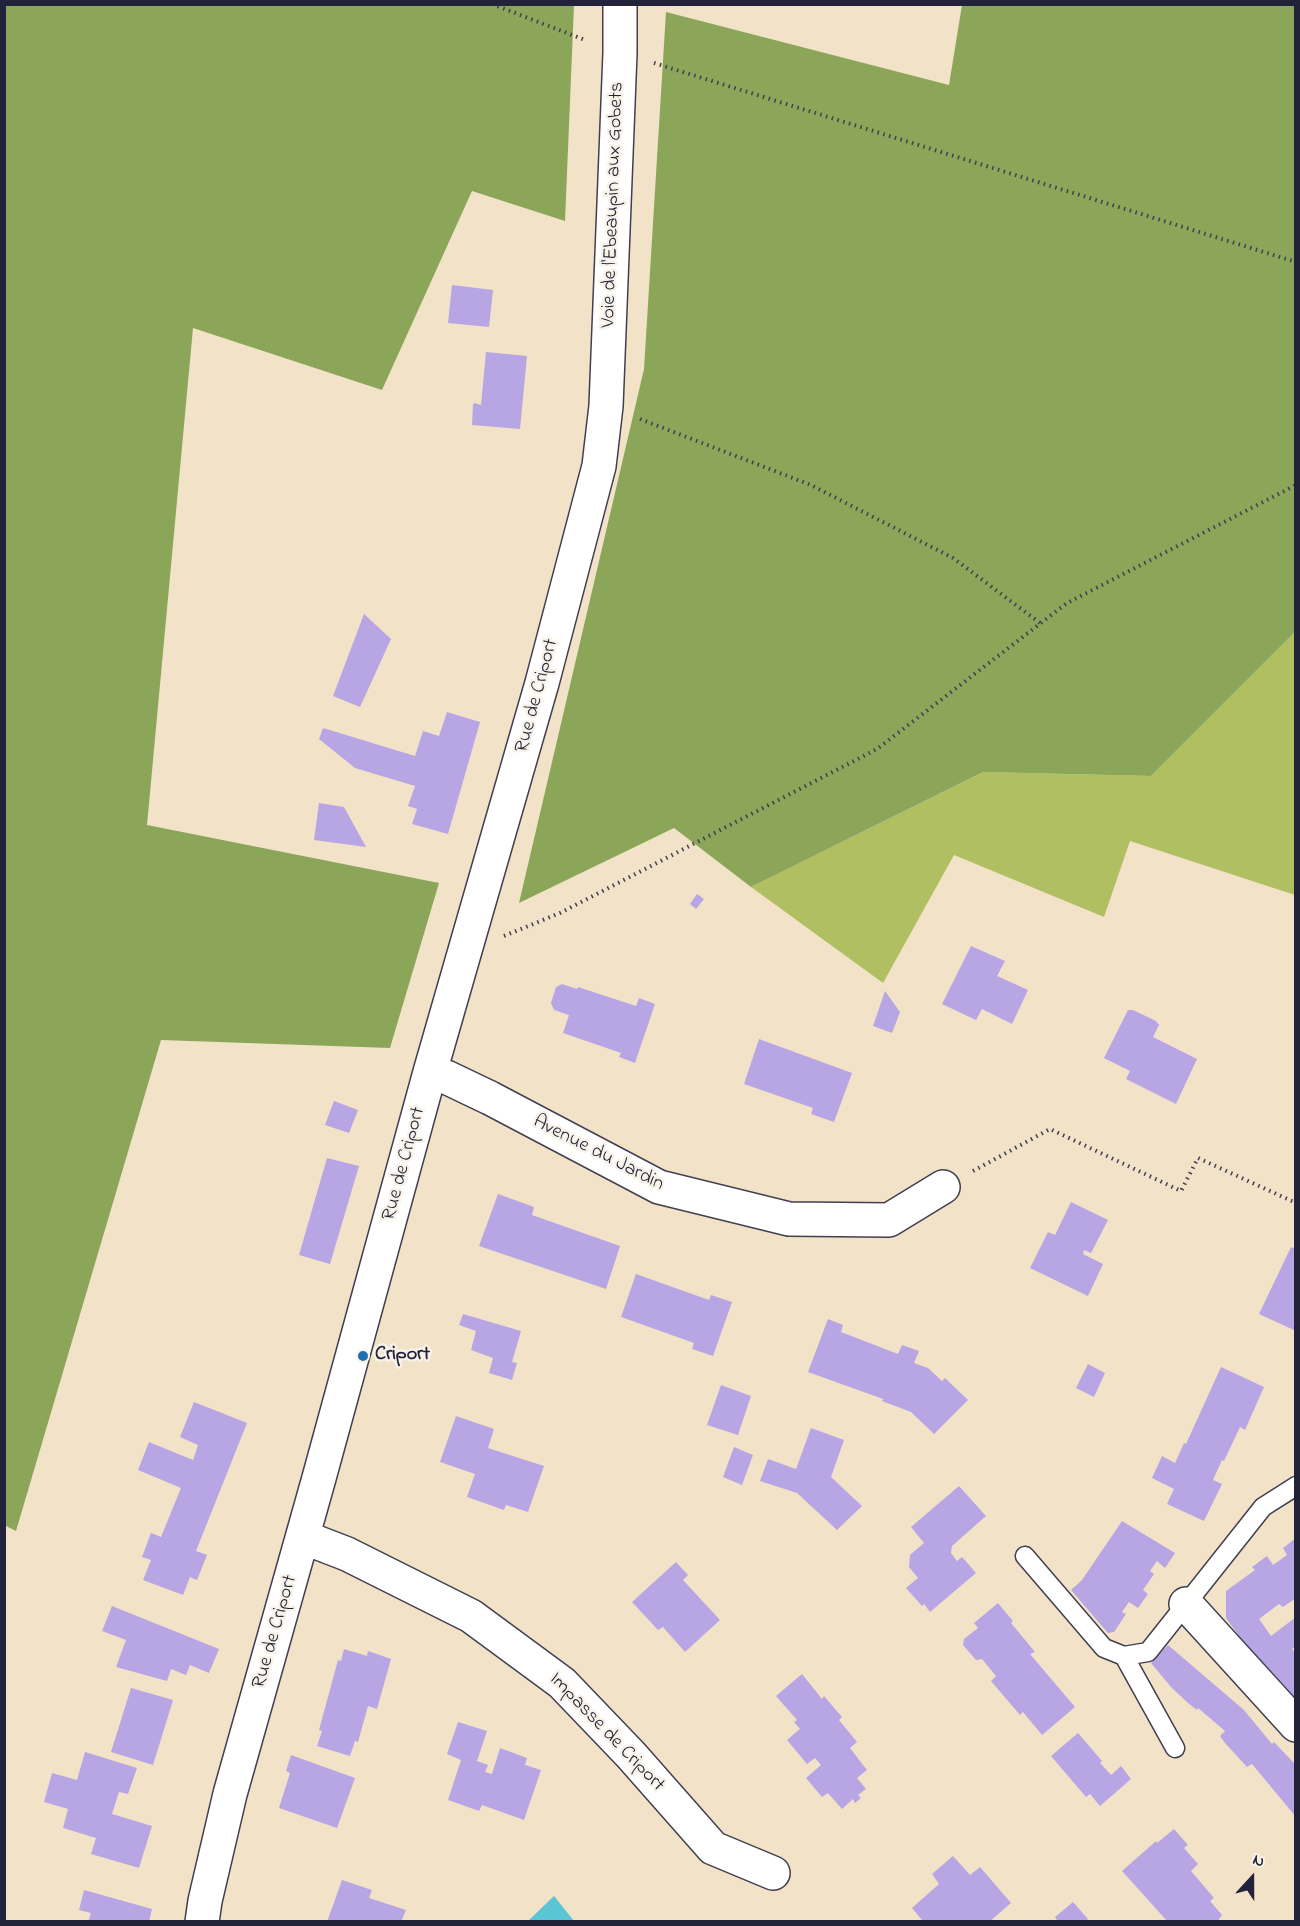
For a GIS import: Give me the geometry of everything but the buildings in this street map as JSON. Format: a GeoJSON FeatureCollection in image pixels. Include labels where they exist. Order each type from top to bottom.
{"type":"FeatureCollection","features":[{"type":"Feature","properties":{"kind":"street","name":"Voie de l'Ebeaupin aux Gobets"},"geometry":{"type":"LineString","coordinates":[[606,406],[620,4]]}},
{"type":"Feature","properties":{"kind":"street","name":"Rue de Criport"},"geometry":{"type":"LineString","coordinates":[[202,1922],[230,1794],[430,1072],[542,683],[599,466],[606,406]]}},
{"type":"Feature","properties":{"kind":"street","name":"Avenue du Jardin"},"geometry":{"type":"LineString","coordinates":[[430,1072],[490,1098],[659,1188],[789,1219],[889,1220],[943,1187]]}},
{"type":"Feature","properties":{"kind":"street","name":"Impasse de Criport"},"geometry":{"type":"LineString","coordinates":[[303,1537],[347,1554],[471,1616],[562,1683],[631,1755],[713,1848],[773,1873]]}},
{"type":"Feature","properties":{"kind":"street"},"geometry":{"type":"LineString","coordinates":[[1186,1604],[1296,1725]]}},
{"type":"Feature","properties":{"kind":"lane"},"geometry":{"type":"LineString","coordinates":[[1025,1556],[1104,1648],[1124,1656],[1148,1652],[1263,1508],[1296,1486]]}},
{"type":"Feature","properties":{"kind":"lane"},"geometry":{"type":"LineString","coordinates":[[1124,1656],[1175,1748]]}},
{"type":"Feature","properties":{"kind":"path"},"geometry":{"type":"LineString","coordinates":[[492,4],[620,53],[1296,262]]}},
{"type":"Feature","properties":{"kind":"path"},"geometry":{"type":"LineString","coordinates":[[606,406],[811,485],[953,558],[1040,623]]}},
{"type":"Feature","properties":{"kind":"path"},"geometry":{"type":"LineString","coordinates":[[465,953],[560,913],[877,749],[1067,603],[1296,485]]}},
{"type":"Feature","properties":{"kind":"path"},"geometry":{"type":"LineString","coordinates":[[943,1187],[1050,1129],[1181,1191],[1198,1158],[1296,1203]]}},
{"type":"Feature","properties":{"kind":"green space"},"geometry":{"type":"Polygon","coordinates":[[[4,5],[574,5],[565,221],[472,191],[382,390],[193,328],[147,825],[439,883],[390,1048],[161,1040],[16,1531],[4,1525],[4,5]]]}},
{"type":"Feature","properties":{"kind":"green space"},"geometry":{"type":"Polygon","coordinates":[[[962,5],[1295,5],[1295,632],[1151,776],[983,772],[751,887],[674,828],[519,903],[644,369],[666,12],[949,85],[962,5]]]}},
{"type":"Feature","properties":{"kind":"green space"},"geometry":{"type":"Polygon","coordinates":[[[1295,632],[1295,895],[1130,841],[1104,917],[954,855],[883,983],[751,887],[983,772],[1151,776],[1295,632]]]}},
{"type":"Feature","properties":{"kind":"water"},"geometry":{"type":"Polygon","coordinates":[[[554,1896],[574,1921],[528,1921],[554,1896]]]}},
{"type":"Feature","properties":{"kind":"place","name":"Criport"},"geometry":{"type":"Point","coordinates":[363,1356]}}]}
